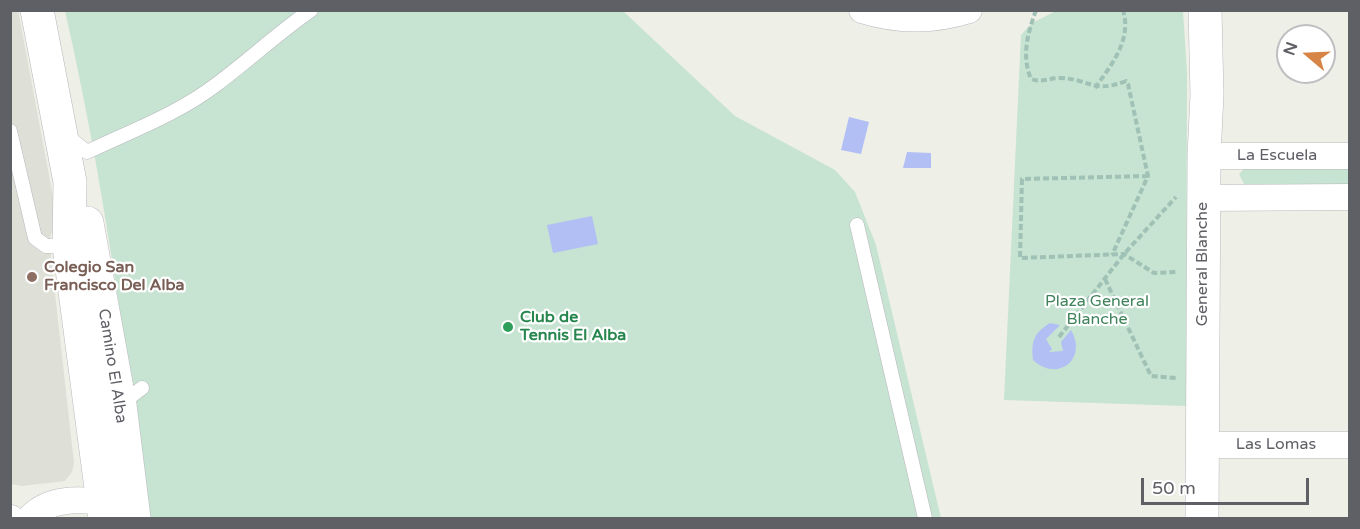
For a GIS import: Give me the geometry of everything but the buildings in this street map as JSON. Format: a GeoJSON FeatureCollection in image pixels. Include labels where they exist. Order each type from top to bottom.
{"type":"FeatureCollection","features":[{"type":"Feature","properties":{"kind":"main road","name":"Camino El Alba"},"geometry":{"type":"LineString","coordinates":[[37,10],[75,142],[70,182],[69,246],[109,513]]}},
{"type":"Feature","properties":{"kind":"main road","name":"General Blanche"},"geometry":{"type":"LineString","coordinates":[[1202,519],[1204,156],[1207,95],[1205,10]]}},
{"type":"Feature","properties":{"kind":"main road","name":"Camino El Alba"},"geometry":{"type":"LineString","coordinates":[[70,182],[87,225],[131,397],[134,519]]}},
{"type":"Feature","properties":{"kind":"street"},"geometry":{"type":"LineString","coordinates":[[862,10],[897,18],[921,19],[969,10]]}},
{"type":"Feature","properties":{"kind":"street","name":"La Escuela"},"geometry":{"type":"LineString","coordinates":[[1204,156],[1350,156]]}},
{"type":"Feature","properties":{"kind":"street"},"geometry":{"type":"LineString","coordinates":[[1204,194],[1350,197]]}},
{"type":"Feature","properties":{"kind":"street","name":"Las Lomas"},"geometry":{"type":"LineString","coordinates":[[1202,445],[1350,446]]}},
{"type":"Feature","properties":{"kind":"street"},"geometry":{"type":"LineString","coordinates":[[30,519],[38,510],[54,502],[109,513]]}},
{"type":"Feature","properties":{"kind":"lane"},"geometry":{"type":"LineString","coordinates":[[75,142],[156,121],[216,85],[310,10]]}},
{"type":"Feature","properties":{"kind":"lane"},"geometry":{"type":"LineString","coordinates":[[10,130],[35,238],[46,246],[69,246]]}},
{"type":"Feature","properties":{"kind":"lane"},"geometry":{"type":"LineString","coordinates":[[857,225],[925,519]]}},
{"type":"Feature","properties":{"kind":"path"},"geometry":{"type":"LineString","coordinates":[[1036,10],[1028,30],[1026,47],[1031,79],[1041,82],[1056,78],[1074,80],[1095,88],[1111,87],[1126,81],[1148,176],[1112,255]]}},
{"type":"Feature","properties":{"kind":"path"},"geometry":{"type":"LineString","coordinates":[[1095,88],[1115,59],[1127,28],[1123,10]]}},
{"type":"Feature","properties":{"kind":"path"},"geometry":{"type":"LineString","coordinates":[[1148,176],[1022,179],[1020,258],[1124,254],[1154,273],[1179,272]]}},
{"type":"Feature","properties":{"kind":"path"},"geometry":{"type":"LineString","coordinates":[[1059,337],[1124,254],[1182,190],[1204,194]]}},
{"type":"Feature","properties":{"kind":"path"},"geometry":{"type":"LineString","coordinates":[[1105,279],[1151,376],[1176,378]]}},
{"type":"Feature","properties":{"kind":"shaded area","name":"Colegio San Francisco Del Alba"},"geometry":{"type":"Polygon","coordinates":[[[18,10],[57,218],[49,240],[74,463],[72,472],[65,481],[22,486],[11,484],[10,11],[18,10]]]}},
{"type":"Feature","properties":{"kind":"green space","name":"Club de Tennis El Alba"},"geometry":{"type":"Polygon","coordinates":[[[65,11],[623,11],[735,116],[835,170],[855,192],[876,245],[941,518],[146,518],[113,263],[79,74],[65,11]]]}},
{"type":"Feature","properties":{"kind":"green space","name":"Plaza General Blanche"},"geometry":{"type":"Polygon","coordinates":[[[1056,11],[1183,11],[1187,73],[1186,406],[1004,400],[1021,35],[1032,23],[1056,11]]]}},
{"type":"Feature","properties":{"kind":"green space"},"geometry":{"type":"Polygon","coordinates":[[[1245,168],[1349,168],[1349,184],[1244,184],[1239,174],[1245,168]]]}},
{"type":"Feature","properties":{"kind":"water"},"geometry":{"type":"Polygon","coordinates":[[[849,117],[869,122],[861,154],[841,150],[849,117]]]}},
{"type":"Feature","properties":{"kind":"water"},"geometry":{"type":"Polygon","coordinates":[[[907,152],[931,153],[931,168],[903,168],[907,152]]]}},
{"type":"Feature","properties":{"kind":"water"},"geometry":{"type":"Polygon","coordinates":[[[592,216],[598,244],[553,253],[547,225],[592,216]]]}},
{"type":"Feature","properties":{"kind":"water"},"geometry":{"type":"Polygon","coordinates":[[[1050,323],[1060,325],[1046,339],[1052,349],[1049,352],[1063,351],[1061,342],[1071,330],[1075,341],[1076,350],[1073,358],[1060,368],[1043,367],[1033,360],[1035,338],[1040,330],[1050,323]]]}},
{"type":"Feature","properties":{"kind":"place","name":"Colegio San Francisco Del Alba"},"geometry":{"type":"Point","coordinates":[32,277]}},
{"type":"Feature","properties":{"kind":"place","name":"Club de Tennis El Alba"},"geometry":{"type":"Point","coordinates":[508,327]}}]}
